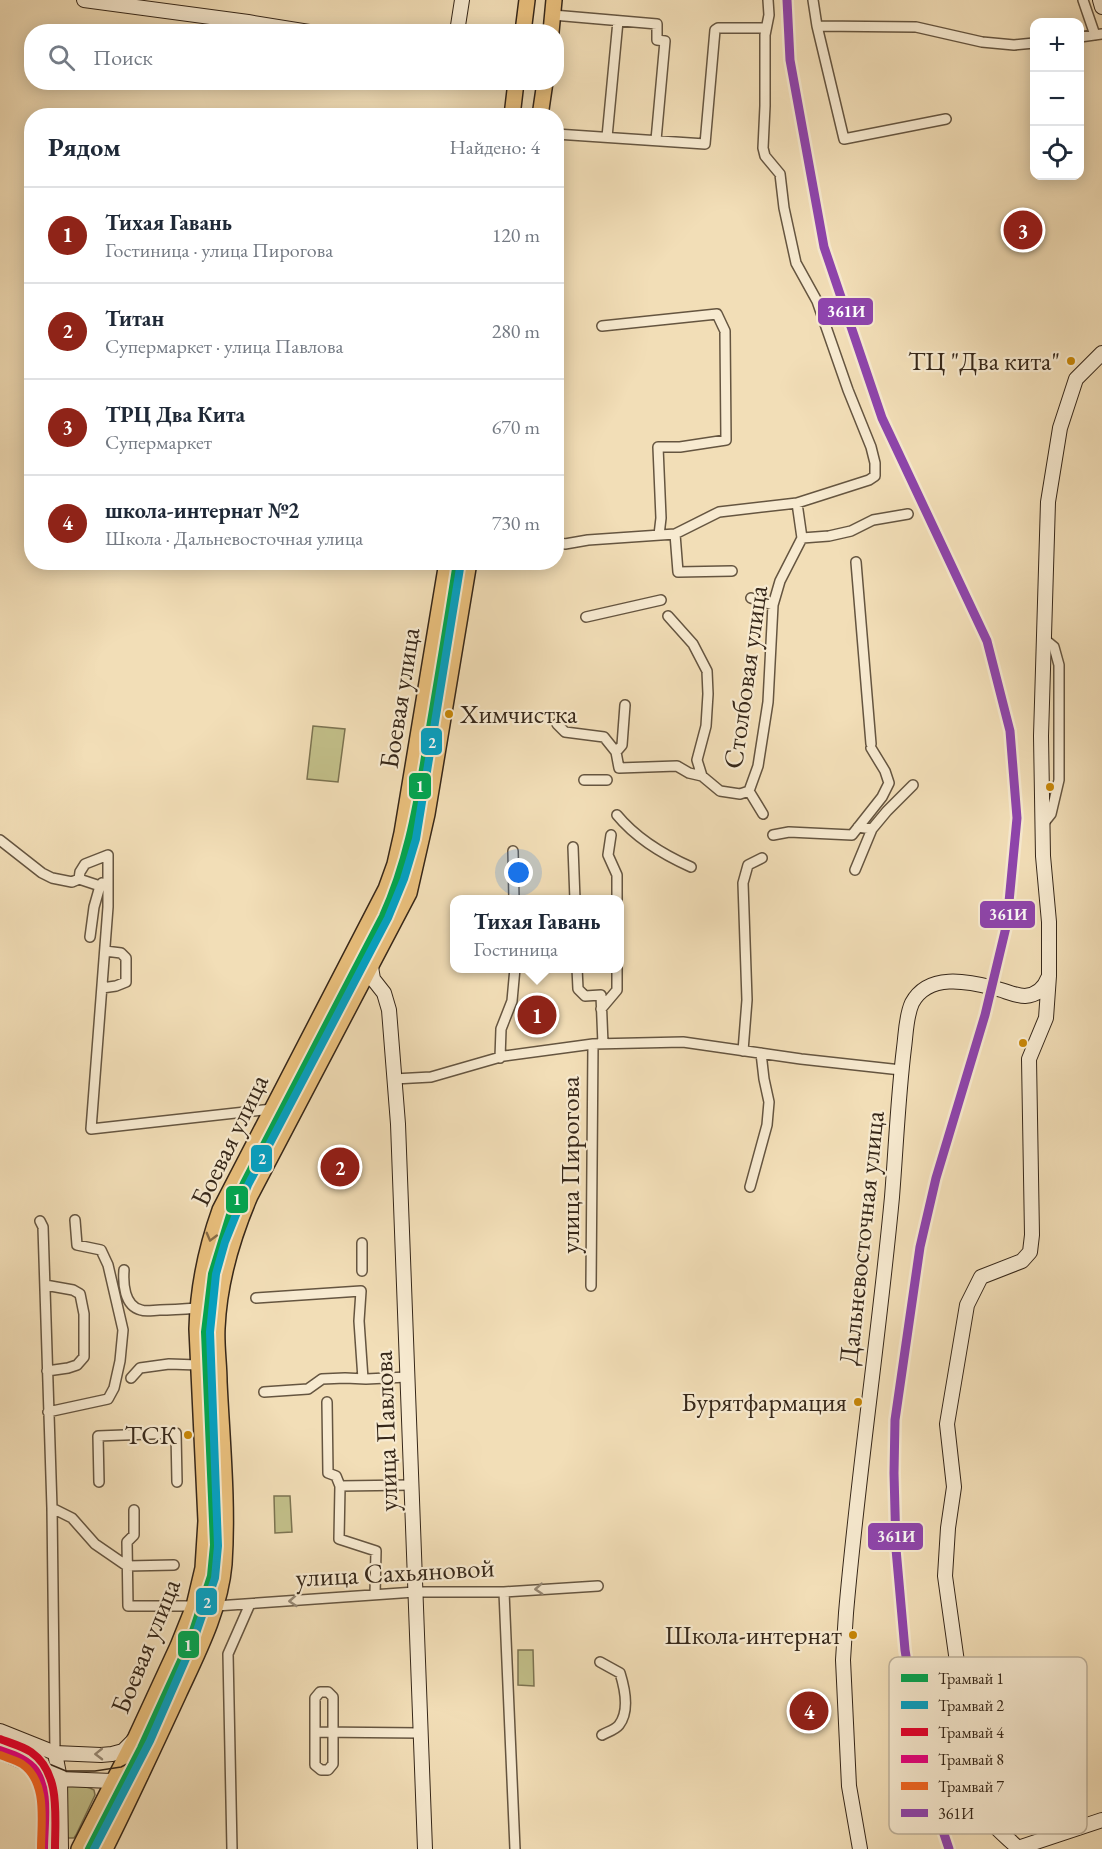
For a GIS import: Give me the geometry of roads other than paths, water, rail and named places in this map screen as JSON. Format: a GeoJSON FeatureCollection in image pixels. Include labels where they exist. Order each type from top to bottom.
{"type":"FeatureCollection","features":[{"type":"Feature","properties":{"kind":"main road"},"geometry":{"type":"LineString","coordinates":[[524,24],[527,0]]}},
{"type":"Feature","properties":{"kind":"main road"},"geometry":{"type":"LineString","coordinates":[[552,24],[554,8]]}},
{"type":"Feature","properties":{"kind":"main road"},"geometry":{"type":"LineString","coordinates":[[513,108],[515,90]]}},
{"type":"Feature","properties":{"kind":"main road"},"geometry":{"type":"LineString","coordinates":[[541,108],[544,90]]}},
{"type":"Feature","properties":{"kind":"main road","name":"Боевая улица"},"geometry":{"type":"LineString","coordinates":[[79,1849],[136,1737],[195,1606],[203,1568],[206,1521],[198,1365],[198,1308],[202,1271],[220,1210],[386,890],[395,864],[408,802],[446,570]]}},
{"type":"Feature","properties":{"kind":"main road","name":"Боевая улица"},"geometry":{"type":"LineString","coordinates":[[105,1849],[205,1637],[216,1606],[224,1566],[217,1329],[228,1256],[250,1196],[409,893],[419,854],[440,741],[468,570]]}},
{"type":"Feature","properties":{"kind":"street"},"geometry":{"type":"LineString","coordinates":[[84,0],[260,24]]}},
{"type":"Feature","properties":{"kind":"street"},"geometry":{"type":"LineString","coordinates":[[458,24],[462,0]]}},
{"type":"Feature","properties":{"kind":"street"},"geometry":{"type":"LineString","coordinates":[[564,544],[675,534],[719,512],[797,503],[869,480],[875,476],[871,447],[817,301],[796,263],[784,208],[780,174],[765,156],[763,148],[765,28],[769,15],[768,0]]}},
{"type":"Feature","properties":{"kind":"street"},"geometry":{"type":"LineString","coordinates":[[813,0],[844,139],[946,119]]}},
{"type":"Feature","properties":{"kind":"street"},"geometry":{"type":"LineString","coordinates":[[1083,0],[1099,34],[1084,36]]}},
{"type":"Feature","properties":{"kind":"street"},"geometry":{"type":"LineString","coordinates":[[1100,0],[1102,7]]}},
{"type":"Feature","properties":{"kind":"street"},"geometry":{"type":"LineString","coordinates":[[554,8],[618,21],[657,24],[657,40],[665,41],[656,140]]}},
{"type":"Feature","properties":{"kind":"street"},"geometry":{"type":"LineString","coordinates":[[607,137],[618,21]]}},
{"type":"Feature","properties":{"kind":"street"},"geometry":{"type":"LineString","coordinates":[[817,26],[916,27],[982,42],[1014,45],[1030,43]]}},
{"type":"Feature","properties":{"kind":"street"},"geometry":{"type":"LineString","coordinates":[[564,134],[705,144],[716,30],[718,28],[765,28]]}},
{"type":"Feature","properties":{"kind":"street"},"geometry":{"type":"LineString","coordinates":[[602,326],[717,314],[725,331],[726,440],[680,447],[658,447],[661,518],[659,535]]}},
{"type":"Feature","properties":{"kind":"street"},"geometry":{"type":"LineString","coordinates":[[956,1657],[945,1576],[948,1528],[954,1487],[947,1424],[967,1305],[981,1277],[1022,1261],[1030,1252],[1032,1235],[1029,1059],[1046,1018],[1049,976],[1041,736],[1048,502],[1060,428],[1076,379],[1102,353]]}},
{"type":"Feature","properties":{"kind":"street"},"geometry":{"type":"LineString","coordinates":[[797,503],[802,538],[829,536],[851,531],[873,520],[908,514]]}},
{"type":"Feature","properties":{"kind":"street","name":"Столбовая улица"},"geometry":{"type":"LineString","coordinates":[[675,534],[678,572],[732,571]]}},
{"type":"Feature","properties":{"kind":"street","name":"Столбовая улица"},"geometry":{"type":"LineString","coordinates":[[749,791],[758,766],[768,702],[773,605],[780,581],[802,538]]}},
{"type":"Feature","properties":{"kind":"street"},"geometry":{"type":"LineString","coordinates":[[774,835],[789,832],[852,835],[882,797],[889,783],[871,746],[856,562]]}},
{"type":"Feature","properties":{"kind":"street"},"geometry":{"type":"LineString","coordinates":[[751,598],[773,605]]}},
{"type":"Feature","properties":{"kind":"street"},"geometry":{"type":"LineString","coordinates":[[586,617],[661,600]]}},
{"type":"Feature","properties":{"kind":"street","name":"Столбовая улица"},"geometry":{"type":"LineString","coordinates":[[668,616],[693,644],[706,671],[708,694],[706,726],[697,760],[702,776]]}},
{"type":"Feature","properties":{"kind":"street"},"geometry":{"type":"LineString","coordinates":[[616,752],[622,745],[625,705]]}},
{"type":"Feature","properties":{"kind":"street","name":"Столбовая улица"},"geometry":{"type":"LineString","coordinates":[[558,724],[565,732],[604,737],[616,752],[619,768],[677,766],[689,773],[702,776],[720,791],[740,794],[749,791]]}},
{"type":"Feature","properties":{"kind":"street"},"geometry":{"type":"LineString","coordinates":[[584,780],[607,780]]}},
{"type":"Feature","properties":{"kind":"street"},"geometry":{"type":"LineString","coordinates":[[855,870],[872,829],[912,785]]}},
{"type":"Feature","properties":{"kind":"street","name":"Столбовая улица"},"geometry":{"type":"LineString","coordinates":[[749,791],[763,814]]}},
{"type":"Feature","properties":{"kind":"street"},"geometry":{"type":"LineString","coordinates":[[617,815],[625,825],[650,845],[691,867]]}},
{"type":"Feature","properties":{"kind":"street"},"geometry":{"type":"LineString","coordinates":[[858,827],[872,829]]}},
{"type":"Feature","properties":{"kind":"street"},"geometry":{"type":"LineString","coordinates":[[611,835],[608,855],[617,875],[617,895]]}},
{"type":"Feature","properties":{"kind":"street"},"geometry":{"type":"LineString","coordinates":[[0,840],[42,873],[52,878],[72,882],[79,879],[100,886]]}},
{"type":"Feature","properties":{"kind":"street"},"geometry":{"type":"LineString","coordinates":[[573,848],[575,895]]}},
{"type":"Feature","properties":{"kind":"street"},"geometry":{"type":"LineString","coordinates":[[513,851],[514,895]]}},
{"type":"Feature","properties":{"kind":"street"},"geometry":{"type":"LineString","coordinates":[[79,879],[85,864],[108,855],[105,951],[91,1129],[272,1109]]}},
{"type":"Feature","properties":{"kind":"street"},"geometry":{"type":"LineString","coordinates":[[743,1051],[747,1000],[743,883],[747,865],[762,858]]}},
{"type":"Feature","properties":{"kind":"street"},"geometry":{"type":"LineString","coordinates":[[90,937],[94,907],[100,886],[109,878]]}},
{"type":"Feature","properties":{"kind":"street"},"geometry":{"type":"LineString","coordinates":[[102,988],[126,982],[126,958],[121,953],[105,951]]}},
{"type":"Feature","properties":{"kind":"street","name":"улица Павлова"},"geometry":{"type":"LineString","coordinates":[[371,967],[373,979],[384,993],[389,1010],[394,1079],[425,1849]]}},
{"type":"Feature","properties":{"kind":"street"},"geometry":{"type":"LineString","coordinates":[[500,1058],[501,1029],[512,1001],[515,973]]}},
{"type":"Feature","properties":{"kind":"street"},"geometry":{"type":"LineString","coordinates":[[577,973],[578,989],[585,996],[601,995],[603,1044]]}},
{"type":"Feature","properties":{"kind":"street"},"geometry":{"type":"LineString","coordinates":[[601,1009],[617,990],[617,973]]}},
{"type":"Feature","properties":{"kind":"street"},"geometry":{"type":"LineString","coordinates":[[1023,996],[1036,994],[1045,985],[1049,976]]}},
{"type":"Feature","properties":{"kind":"street","name":"Дальневосточная улица"},"geometry":{"type":"LineString","coordinates":[[857,1847],[849,1786],[843,1660],[846,1613],[892,1197],[907,1019],[912,1004],[927,987],[940,982],[954,981],[993,987],[1023,996],[1035,1004],[1046,1018]]}},
{"type":"Feature","properties":{"kind":"street"},"geometry":{"type":"LineString","coordinates":[[357,995],[368,988],[375,990],[381,993],[389,1010]]}},
{"type":"Feature","properties":{"kind":"street"},"geometry":{"type":"LineString","coordinates":[[394,1079],[431,1077],[500,1058],[593,1044],[683,1042],[901,1070]]}},
{"type":"Feature","properties":{"kind":"street","name":"улица Пирогова"},"geometry":{"type":"LineString","coordinates":[[591,1286],[593,1044]]}},
{"type":"Feature","properties":{"kind":"street"},"geometry":{"type":"LineString","coordinates":[[750,1187],[767,1125],[769,1102],[761,1053]]}},
{"type":"Feature","properties":{"kind":"street"},"geometry":{"type":"LineString","coordinates":[[48,1412],[108,1399],[114,1388],[120,1361],[123,1330],[108,1265],[101,1250],[77,1245],[75,1220]]}},
{"type":"Feature","properties":{"kind":"street"},"geometry":{"type":"LineString","coordinates":[[40,1221],[43,1227],[52,1508],[54,1776],[61,1849]]}},
{"type":"Feature","properties":{"kind":"street"},"geometry":{"type":"LineString","coordinates":[[362,1243],[362,1271]]}},
{"type":"Feature","properties":{"kind":"street"},"geometry":{"type":"LineString","coordinates":[[124,1269],[123,1285],[126,1295],[132,1305],[139,1310],[174,1311],[198,1308]]}},
{"type":"Feature","properties":{"kind":"street"},"geometry":{"type":"LineString","coordinates":[[45,1285],[73,1290],[80,1294],[84,1314],[84,1357],[77,1365],[47,1371]]}},
{"type":"Feature","properties":{"kind":"street"},"geometry":{"type":"LineString","coordinates":[[256,1298],[362,1291],[359,1322],[363,1379]]}},
{"type":"Feature","properties":{"kind":"street"},"geometry":{"type":"LineString","coordinates":[[131,1378],[140,1368],[169,1364],[198,1365]]}},
{"type":"Feature","properties":{"kind":"street"},"geometry":{"type":"LineString","coordinates":[[264,1392],[308,1389],[322,1379],[407,1377]]}},
{"type":"Feature","properties":{"kind":"street"},"geometry":{"type":"LineString","coordinates":[[327,1402],[328,1473],[336,1476],[340,1486],[339,1539],[376,1551],[375,1594]]}},
{"type":"Feature","properties":{"kind":"street"},"geometry":{"type":"LineString","coordinates":[[99,1482],[98,1436],[176,1433],[177,1482]]}},
{"type":"Feature","properties":{"kind":"street"},"geometry":{"type":"LineString","coordinates":[[340,1486],[411,1485]]}},
{"type":"Feature","properties":{"kind":"street"},"geometry":{"type":"LineString","coordinates":[[52,1508],[72,1518],[95,1544],[127,1566],[174,1565]]}},
{"type":"Feature","properties":{"kind":"street"},"geometry":{"type":"LineString","coordinates":[[127,1566],[127,1542],[134,1535],[134,1510]]}},
{"type":"Feature","properties":{"kind":"street","name":"улица Сахьяновой"},"geometry":{"type":"LineString","coordinates":[[127,1566],[129,1606],[216,1606],[375,1594],[504,1592],[598,1586]]}},
{"type":"Feature","properties":{"kind":"street"},"geometry":{"type":"LineString","coordinates":[[504,1592],[515,1849]]}},
{"type":"Feature","properties":{"kind":"street"},"geometry":{"type":"LineString","coordinates":[[232,1849],[228,1654],[250,1604]]}},
{"type":"Feature","properties":{"kind":"street"},"geometry":{"type":"LineString","coordinates":[[600,1662],[620,1673],[625,1688],[626,1714],[618,1727],[602,1735]]}},
{"type":"Feature","properties":{"kind":"street"},"geometry":{"type":"LineString","coordinates":[[320,1692],[328,1692],[333,1697],[333,1732],[333,1764],[328,1770],[321,1770],[315,1765],[315,1698],[320,1692]]}},
{"type":"Feature","properties":{"kind":"street"},"geometry":{"type":"LineString","coordinates":[[0,1731],[55,1753],[112,1754],[123,1750],[136,1737]]}},
{"type":"Feature","properties":{"kind":"street"},"geometry":{"type":"LineString","coordinates":[[316,1732],[420,1733]]}},
{"type":"Feature","properties":{"kind":"street"},"geometry":{"type":"LineString","coordinates":[[0,1752],[54,1776],[112,1781],[141,1775]]}},
{"type":"Feature","properties":{"kind":"street"},"geometry":{"type":"LineString","coordinates":[[30,1765],[38,1772],[44,1785],[45,1849]]}},
{"type":"Feature","properties":{"kind":"street"},"geometry":{"type":"LineString","coordinates":[[1087,1825],[1102,1820]]}},
{"type":"Feature","properties":{"kind":"street"},"geometry":{"type":"LineString","coordinates":[[1004,1834],[1018,1848],[1061,1834]]}},
{"type":"Feature","properties":{"kind":"tram line","name":"1"},"geometry":{"type":"LineString","coordinates":[[89,1849],[141,1748],[189,1643],[211,1576],[214,1545],[205,1332],[212,1274],[230,1215],[244,1183],[383,916],[398,877],[418,798],[456,570]]}},
{"type":"Feature","properties":{"kind":"tram line","name":"2"},"geometry":{"type":"LineString","coordinates":[[94,1849],[150,1741],[192,1645],[215,1578],[218,1546],[210,1332],[216,1274],[225,1242],[248,1185],[388,918],[404,879],[416,839],[460,570]]}},
{"type":"Feature","properties":{"kind":"tram line","name":"4"},"geometry":{"type":"LineString","coordinates":[[0,1739],[31,1752],[41,1761],[47,1771],[54,1796],[55,1849]]}},
{"type":"Feature","properties":{"kind":"tram line"},"geometry":{"type":"LineString","coordinates":[[30,1756],[66,1771],[95,1771],[121,1767],[135,1760],[146,1748]]}},
{"type":"Feature","properties":{"kind":"tram line","name":"8"},"geometry":{"type":"LineString","coordinates":[[0,1750],[26,1761],[39,1775],[45,1806],[44,1849]]}},
{"type":"Feature","properties":{"kind":"tram line","name":"7"},"geometry":{"type":"LineString","coordinates":[[0,1755],[22,1764],[36,1781],[42,1815],[41,1849]]}},
{"type":"Feature","properties":{"kind":"place","name":"ТРЦ Два Кита"},"geometry":{"type":"Point","coordinates":[1023,230]}},
{"type":"Feature","properties":{"kind":"place","name":"ТЦ \"Два кита\""},"geometry":{"type":"Point","coordinates":[1071,361]}},
{"type":"Feature","properties":{"kind":"place","name":"Химчистка"},"geometry":{"type":"Point","coordinates":[449,714]}},
{"type":"Feature","properties":{"kind":"place","name":"Тихая Гавань"},"geometry":{"type":"Point","coordinates":[537,1015]}},
{"type":"Feature","properties":{"kind":"place","name":"Титан"},"geometry":{"type":"Point","coordinates":[340,1167]}},
{"type":"Feature","properties":{"kind":"place","name":"Бурятфармация"},"geometry":{"type":"Point","coordinates":[858,1402]}},
{"type":"Feature","properties":{"kind":"place","name":"ТСК"},"geometry":{"type":"Point","coordinates":[188,1435]}},
{"type":"Feature","properties":{"kind":"place","name":"Школа-интернат"},"geometry":{"type":"Point","coordinates":[853,1635]}},
{"type":"Feature","properties":{"kind":"place","name":"школа-интернат №2"},"geometry":{"type":"Point","coordinates":[809,1711]}}]}
